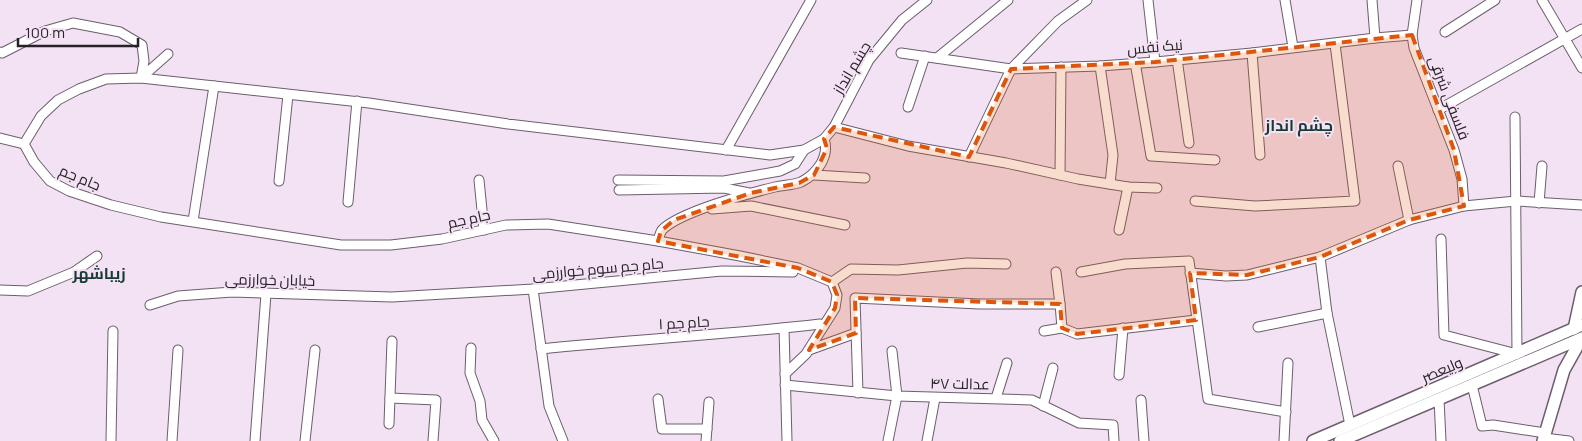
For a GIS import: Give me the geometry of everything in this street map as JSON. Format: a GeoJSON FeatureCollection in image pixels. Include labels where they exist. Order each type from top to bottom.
{"type":"FeatureCollection","features":[{"type":"Feature","properties":{"kind":"main road"},"geometry":{"type":"LineString","coordinates":[[1544,437],[1564,370],[1579,331],[1582,292]]}},
{"type":"Feature","properties":{"kind":"main road","name":"ولیعصر"},"geometry":{"type":"LineString","coordinates":[[1313,441],[1517,354],[1579,331]]}},
{"type":"Feature","properties":{"kind":"main road","name":"ولیعصر"},"geometry":{"type":"LineString","coordinates":[[1340,441],[1552,351],[1579,331]]}},
{"type":"Feature","properties":{"kind":"main road"},"geometry":{"type":"LineString","coordinates":[[1552,351],[1560,355],[1564,370]]}},
{"type":"Feature","properties":{"kind":"street"},"geometry":{"type":"LineString","coordinates":[[726,150],[811,0]]}},
{"type":"Feature","properties":{"kind":"street","name":"چشم انداز"},"geometry":{"type":"LineString","coordinates":[[804,150],[824,139],[834,127],[869,60],[902,20],[927,0]]}},
{"type":"Feature","properties":{"kind":"street"},"geometry":{"type":"LineString","coordinates":[[937,58],[1008,0]]}},
{"type":"Feature","properties":{"kind":"street"},"geometry":{"type":"LineString","coordinates":[[969,157],[1012,69],[1058,21],[1087,0]]}},
{"type":"Feature","properties":{"kind":"street"},"geometry":{"type":"LineString","coordinates":[[1148,0],[1154,62]]}},
{"type":"Feature","properties":{"kind":"street"},"geometry":{"type":"LineString","coordinates":[[1285,0],[1293,47]]}},
{"type":"Feature","properties":{"kind":"street"},"geometry":{"type":"LineString","coordinates":[[1372,0],[1375,38]]}},
{"type":"Feature","properties":{"kind":"street","name":"فلسفی شرقی"},"geometry":{"type":"LineString","coordinates":[[1417,0],[1412,35],[1414,48],[1454,150],[1460,172],[1464,206]]}},
{"type":"Feature","properties":{"kind":"street"},"geometry":{"type":"LineString","coordinates":[[1445,32],[1495,0]]}},
{"type":"Feature","properties":{"kind":"street"},"geometry":{"type":"LineString","coordinates":[[1542,0],[1582,68]]}},
{"type":"Feature","properties":{"kind":"street"},"geometry":{"type":"LineString","coordinates":[[0,52],[2,53],[45,31],[73,23],[120,32],[142,45],[144,61],[141,78]]}},
{"type":"Feature","properties":{"kind":"street"},"geometry":{"type":"LineString","coordinates":[[1438,110],[1582,29]]}},
{"type":"Feature","properties":{"kind":"street","name":"نیک نفس"},"geometry":{"type":"LineString","coordinates":[[901,53],[1012,69],[1061,67],[1105,61],[1154,62],[1412,35]]}},
{"type":"Feature","properties":{"kind":"street"},"geometry":{"type":"LineString","coordinates":[[1195,201],[1255,206],[1355,201],[1335,44]]}},
{"type":"Feature","properties":{"kind":"street"},"geometry":{"type":"LineString","coordinates":[[1252,53],[1260,155]]}},
{"type":"Feature","properties":{"kind":"street"},"geometry":{"type":"LineString","coordinates":[[141,78],[168,54]]}},
{"type":"Feature","properties":{"kind":"street"},"geometry":{"type":"LineString","coordinates":[[908,107],[925,56]]}},
{"type":"Feature","properties":{"kind":"street"},"geometry":{"type":"LineString","coordinates":[[1177,59],[1189,143]]}},
{"type":"Feature","properties":{"kind":"street"},"geometry":{"type":"LineString","coordinates":[[1105,61],[1113,155],[1110,184]]}},
{"type":"Feature","properties":{"kind":"street"},"geometry":{"type":"LineString","coordinates":[[1135,62],[1151,156],[1215,160]]}},
{"type":"Feature","properties":{"kind":"street"},"geometry":{"type":"LineString","coordinates":[[1060,175],[1061,67]]}},
{"type":"Feature","properties":{"kind":"street"},"geometry":{"type":"LineString","coordinates":[[0,138],[24,144],[41,116],[58,100],[79,89],[106,79],[141,78],[357,102],[508,124],[770,155],[804,150]]}},
{"type":"Feature","properties":{"kind":"street"},"geometry":{"type":"LineString","coordinates":[[193,221],[214,86]]}},
{"type":"Feature","properties":{"kind":"street"},"geometry":{"type":"LineString","coordinates":[[279,181],[288,95]]}},
{"type":"Feature","properties":{"kind":"street"},"geometry":{"type":"LineString","coordinates":[[348,202],[357,102]]}},
{"type":"Feature","properties":{"kind":"street"},"geometry":{"type":"LineString","coordinates":[[1440,239],[1444,335],[1517,354],[1515,117]]}},
{"type":"Feature","properties":{"kind":"street"},"geometry":{"type":"LineString","coordinates":[[834,127],[908,146],[1006,163],[1060,175],[1128,187],[1157,188]]}},
{"type":"Feature","properties":{"kind":"street"},"geometry":{"type":"LineString","coordinates":[[658,241],[661,231],[674,220],[751,193],[777,186],[799,183],[814,175],[823,160],[827,148],[824,139]]}},
{"type":"Feature","properties":{"kind":"street","name":"جام جم"},"geometry":{"type":"LineString","coordinates":[[24,144],[34,162],[50,181],[69,191],[111,206],[162,217],[342,245],[391,245],[442,239],[506,225],[548,224],[658,241],[798,268],[832,282]]}},
{"type":"Feature","properties":{"kind":"street"},"geometry":{"type":"LineString","coordinates":[[618,180],[724,181],[780,171],[794,164],[804,150]]}},
{"type":"Feature","properties":{"kind":"street"},"geometry":{"type":"LineString","coordinates":[[1398,166],[1409,220]]}},
{"type":"Feature","properties":{"kind":"street"},"geometry":{"type":"LineString","coordinates":[[1539,203],[1542,166]]}},
{"type":"Feature","properties":{"kind":"street"},"geometry":{"type":"LineString","coordinates":[[814,175],[865,178]]}},
{"type":"Feature","properties":{"kind":"street"},"geometry":{"type":"LineString","coordinates":[[479,180],[484,230]]}},
{"type":"Feature","properties":{"kind":"street"},"geometry":{"type":"LineString","coordinates":[[1119,230],[1128,187]]}},
{"type":"Feature","properties":{"kind":"street"},"geometry":{"type":"LineString","coordinates":[[619,190],[724,188],[751,193]]}},
{"type":"Feature","properties":{"kind":"street"},"geometry":{"type":"LineString","coordinates":[[1190,273],[1226,276],[1247,275],[1320,257],[1409,220],[1464,206],[1516,202],[1582,205]]}},
{"type":"Feature","properties":{"kind":"street"},"geometry":{"type":"LineString","coordinates":[[699,210],[751,206],[845,224]]}},
{"type":"Feature","properties":{"kind":"street"},"geometry":{"type":"LineString","coordinates":[[0,290],[28,291],[74,272],[97,256]]}},
{"type":"Feature","properties":{"kind":"street"},"geometry":{"type":"LineString","coordinates":[[1320,257],[1327,313],[1350,425]]}},
{"type":"Feature","properties":{"kind":"street"},"geometry":{"type":"LineString","coordinates":[[1081,272],[1125,264],[1189,261],[1208,399],[1286,412]]}},
{"type":"Feature","properties":{"kind":"street"},"geometry":{"type":"LineString","coordinates":[[785,374],[809,350],[835,308],[837,295],[832,282],[851,269],[898,270],[966,263],[1006,264]]}},
{"type":"Feature","properties":{"kind":"street","name":"جام جم سوم خوارزمی"},"geometry":{"type":"LineString","coordinates":[[392,297],[533,289],[722,271],[806,272]]}},
{"type":"Feature","properties":{"kind":"street"},"geometry":{"type":"LineString","coordinates":[[1056,272],[1062,328]]}},
{"type":"Feature","properties":{"kind":"street"},"geometry":{"type":"LineString","coordinates":[[533,289],[549,406],[562,441]]}},
{"type":"Feature","properties":{"kind":"street","name":"خیابان خوارزمی"},"geometry":{"type":"LineString","coordinates":[[150,305],[178,296],[232,292],[392,297]]}},
{"type":"Feature","properties":{"kind":"street"},"geometry":{"type":"LineString","coordinates":[[255,441],[266,294]]}},
{"type":"Feature","properties":{"kind":"street"},"geometry":{"type":"LineString","coordinates":[[858,393],[855,298],[979,304],[1060,304]]}},
{"type":"Feature","properties":{"kind":"street"},"geometry":{"type":"LineString","coordinates":[[1258,327],[1327,313]]}},
{"type":"Feature","properties":{"kind":"street"},"geometry":{"type":"LineString","coordinates":[[1044,331],[1062,328],[1077,334],[1196,320]]}},
{"type":"Feature","properties":{"kind":"street","name":"۱ جام جم"},"geometry":{"type":"LineString","coordinates":[[541,349],[820,324]]}},
{"type":"Feature","properties":{"kind":"street"},"geometry":{"type":"LineString","coordinates":[[784,328],[787,441]]}},
{"type":"Feature","properties":{"kind":"street"},"geometry":{"type":"LineString","coordinates":[[1119,374],[1123,328]]}},
{"type":"Feature","properties":{"kind":"street"},"geometry":{"type":"LineString","coordinates":[[111,441],[113,331]]}},
{"type":"Feature","properties":{"kind":"street"},"geometry":{"type":"LineString","coordinates":[[809,350],[856,333]]}},
{"type":"Feature","properties":{"kind":"street"},"geometry":{"type":"LineString","coordinates":[[389,424],[392,341]]}},
{"type":"Feature","properties":{"kind":"street"},"geometry":{"type":"LineString","coordinates":[[471,348],[470,373],[480,401],[482,420],[494,441]]}},
{"type":"Feature","properties":{"kind":"street"},"geometry":{"type":"LineString","coordinates":[[172,441],[178,350]]}},
{"type":"Feature","properties":{"kind":"street"},"geometry":{"type":"LineString","coordinates":[[305,441],[315,350]]}},
{"type":"Feature","properties":{"kind":"street"},"geometry":{"type":"LineString","coordinates":[[888,441],[897,396],[892,351]]}},
{"type":"Feature","properties":{"kind":"street"},"geometry":{"type":"LineString","coordinates":[[996,398],[1007,363]]}},
{"type":"Feature","properties":{"kind":"street"},"geometry":{"type":"LineString","coordinates":[[1284,441],[1288,363]]}},
{"type":"Feature","properties":{"kind":"street"},"geometry":{"type":"LineString","coordinates":[[1043,406],[1053,368]]}},
{"type":"Feature","properties":{"kind":"street","name":"عدالت ۴۷"},"geometry":{"type":"LineString","coordinates":[[785,385],[897,396],[1032,400],[1079,423],[1113,425],[1114,441]]}},
{"type":"Feature","properties":{"kind":"street"},"geometry":{"type":"LineString","coordinates":[[1472,385],[1482,426],[1493,425],[1569,441]]}},
{"type":"Feature","properties":{"kind":"street"},"geometry":{"type":"LineString","coordinates":[[390,398],[436,400],[433,441]]}},
{"type":"Feature","properties":{"kind":"street"},"geometry":{"type":"LineString","coordinates":[[927,441],[935,398]]}},
{"type":"Feature","properties":{"kind":"street"},"geometry":{"type":"LineString","coordinates":[[658,399],[662,429],[707,428]]}},
{"type":"Feature","properties":{"kind":"street"},"geometry":{"type":"LineString","coordinates":[[1439,399],[1441,441]]}},
{"type":"Feature","properties":{"kind":"street"},"geometry":{"type":"LineString","coordinates":[[1141,400],[1144,441]]}},
{"type":"Feature","properties":{"kind":"street"},"geometry":{"type":"LineString","coordinates":[[706,441],[709,402]]}},
{"type":"Feature","properties":{"kind":"highlighted area"},"geometry":{"type":"Polygon","coordinates":[[[1412,35],[1454,150],[1464,206],[1409,220],[1320,257],[1247,275],[1190,273],[1196,320],[1077,334],[1062,328],[1060,304],[855,298],[856,333],[809,350],[835,308],[837,295],[832,282],[798,268],[658,241],[661,231],[674,220],[751,193],[799,183],[814,175],[827,148],[824,139],[834,127],[969,157],[1011,69],[1155,62],[1412,35]]]}},
{"type":"Feature","properties":{"kind":"district","name":"چشم انداز"},"geometry":{"type":"Point","coordinates":[1299,125]}},
{"type":"Feature","properties":{"kind":"district","name":"زیباشهر"},"geometry":{"type":"Point","coordinates":[99,273]}}]}
